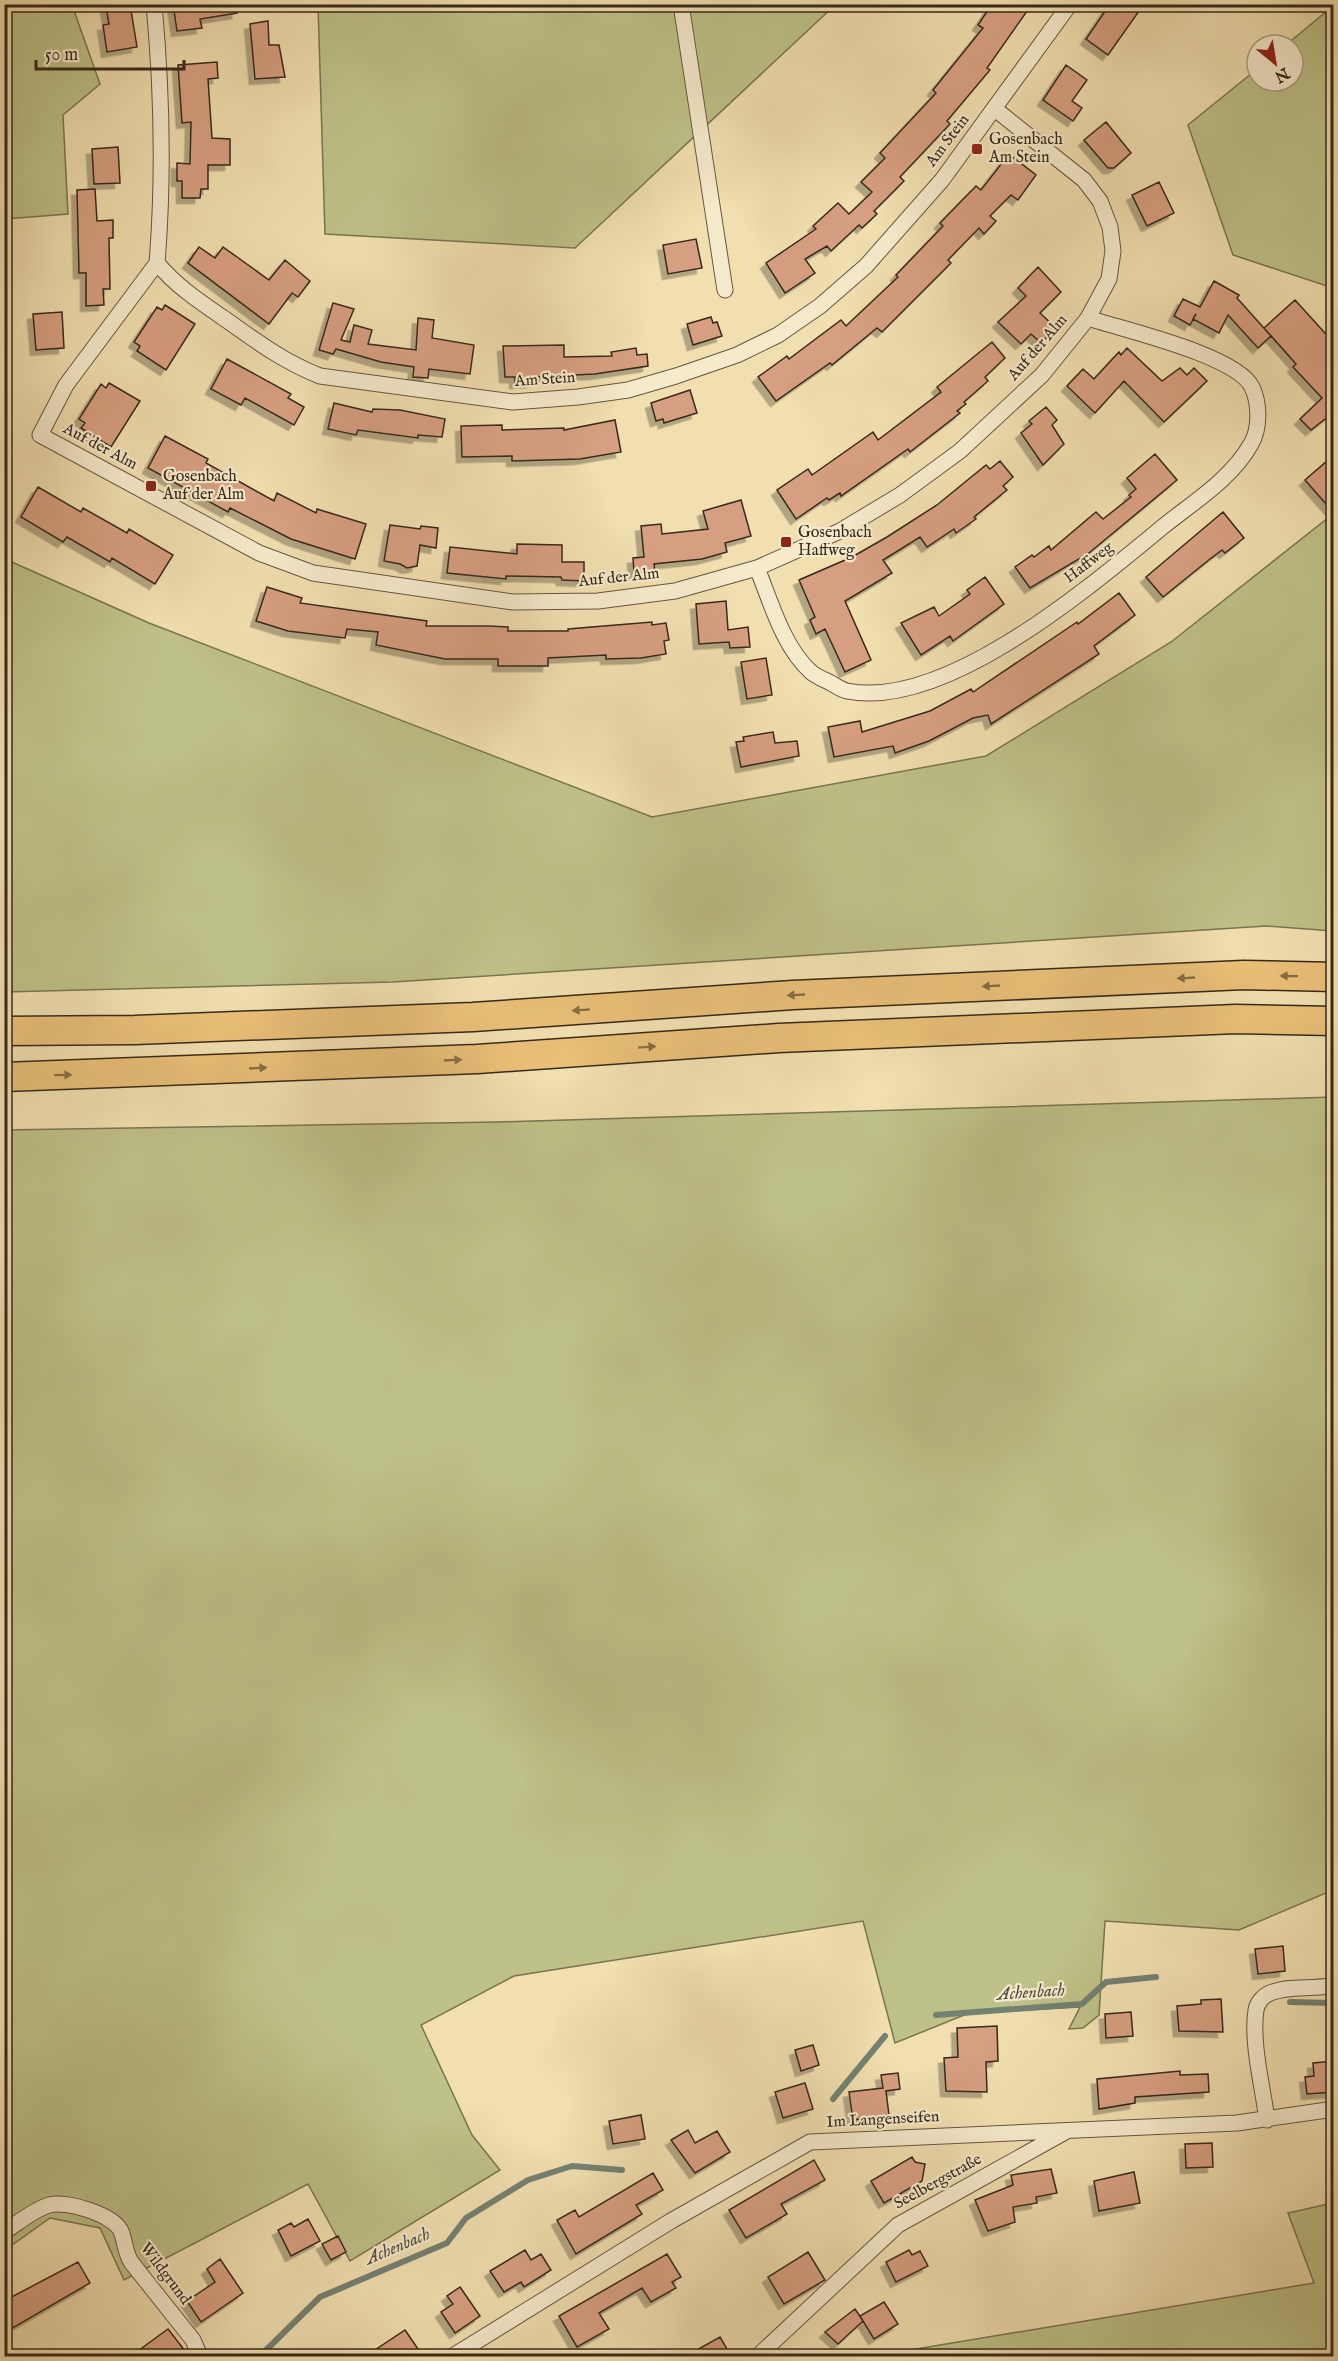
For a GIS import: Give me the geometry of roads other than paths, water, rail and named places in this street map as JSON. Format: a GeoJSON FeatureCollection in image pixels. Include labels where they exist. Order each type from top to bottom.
{"type":"FeatureCollection","features":[{"type":"Feature","properties":{"kind":"highway"},"geometry":{"type":"LineString","coordinates":[[4,1031],[135,1030],[461,1017],[793,995],[1244,975],[1334,977]]}},
{"type":"Feature","properties":{"kind":"highway"},"geometry":{"type":"LineString","coordinates":[[4,1077],[477,1059],[779,1038],[1236,1019],[1334,1021]]}},
{"type":"Feature","properties":{"kind":"street"},"geometry":{"type":"LineString","coordinates":[[154,4],[159,52],[163,187],[157,263]]}},
{"type":"Feature","properties":{"kind":"street"},"geometry":{"type":"LineString","coordinates":[[681,4],[724,290]]}},
{"type":"Feature","properties":{"kind":"street","name":"Am Stein"},"geometry":{"type":"LineString","coordinates":[[157,263],[172,281],[274,354],[294,366],[320,376],[513,402],[628,390],[737,355],[778,335],[820,306],[866,266],[942,180],[1070,4]]}},
{"type":"Feature","properties":{"kind":"street","name":"Auf der Alm"},"geometry":{"type":"LineString","coordinates":[[157,263],[66,385],[40,435],[259,553],[313,573],[513,602],[598,601],[675,591],[757,568],[840,531],[900,495],[960,451],[1042,375],[1088,318],[1109,279],[1113,251],[1110,227],[1100,201],[1084,180],[995,109]]}},
{"type":"Feature","properties":{"kind":"street","name":"Haffweg"},"geometry":{"type":"LineString","coordinates":[[757,568],[789,645],[812,672],[846,691],[886,692],[923,684],[943,676],[973,663],[1023,633],[1087,587],[1225,476],[1252,443],[1258,425],[1257,405],[1252,387],[1242,373],[1220,360],[1088,318]]}},
{"type":"Feature","properties":{"kind":"street"},"geometry":{"type":"LineString","coordinates":[[1267,2121],[1256,2029],[1259,2002],[1268,1994],[1282,1989],[1334,1985]]}},
{"type":"Feature","properties":{"kind":"street","name":"Im Langenseifen"},"geometry":{"type":"LineString","coordinates":[[453,2356],[671,2222],[810,2142],[1267,2121],[1334,2109]]}},
{"type":"Feature","properties":{"kind":"street","name":"Seelbergstraße"},"geometry":{"type":"LineString","coordinates":[[758,2356],[898,2225],[1069,2130]]}},
{"type":"Feature","properties":{"kind":"street","name":"Wildgrund"},"geometry":{"type":"LineString","coordinates":[[4,2232],[50,2204],[86,2209],[110,2217],[121,2230],[124,2249],[131,2262],[193,2340],[200,2356]]}},
{"type":"Feature","properties":{"kind":"waterway","name":"Achenbach"},"geometry":{"type":"LineString","coordinates":[[936,2015],[1082,2004],[1106,1982],[1156,1977]]}},
{"type":"Feature","properties":{"kind":"waterway","name":"Achenbach"},"geometry":{"type":"LineString","coordinates":[[1290,2002],[1334,2003]]}},
{"type":"Feature","properties":{"kind":"waterway","name":"Achenbach"},"geometry":{"type":"LineString","coordinates":[[833,2099],[885,2036]]}},
{"type":"Feature","properties":{"kind":"waterway","name":"Achenbach"},"geometry":{"type":"LineString","coordinates":[[260,2356],[320,2297],[447,2243],[466,2218],[528,2180],[572,2166],[622,2170]]}},
{"type":"Feature","properties":{"kind":"place","name":"Gosenbach Am Stein"},"geometry":{"type":"Point","coordinates":[977,149]}},
{"type":"Feature","properties":{"kind":"place","name":"Gosenbach Auf der Alm"},"geometry":{"type":"Point","coordinates":[151,486]}},
{"type":"Feature","properties":{"kind":"place","name":"Gosenbach Haffweg"},"geometry":{"type":"Point","coordinates":[786,542]}}]}
